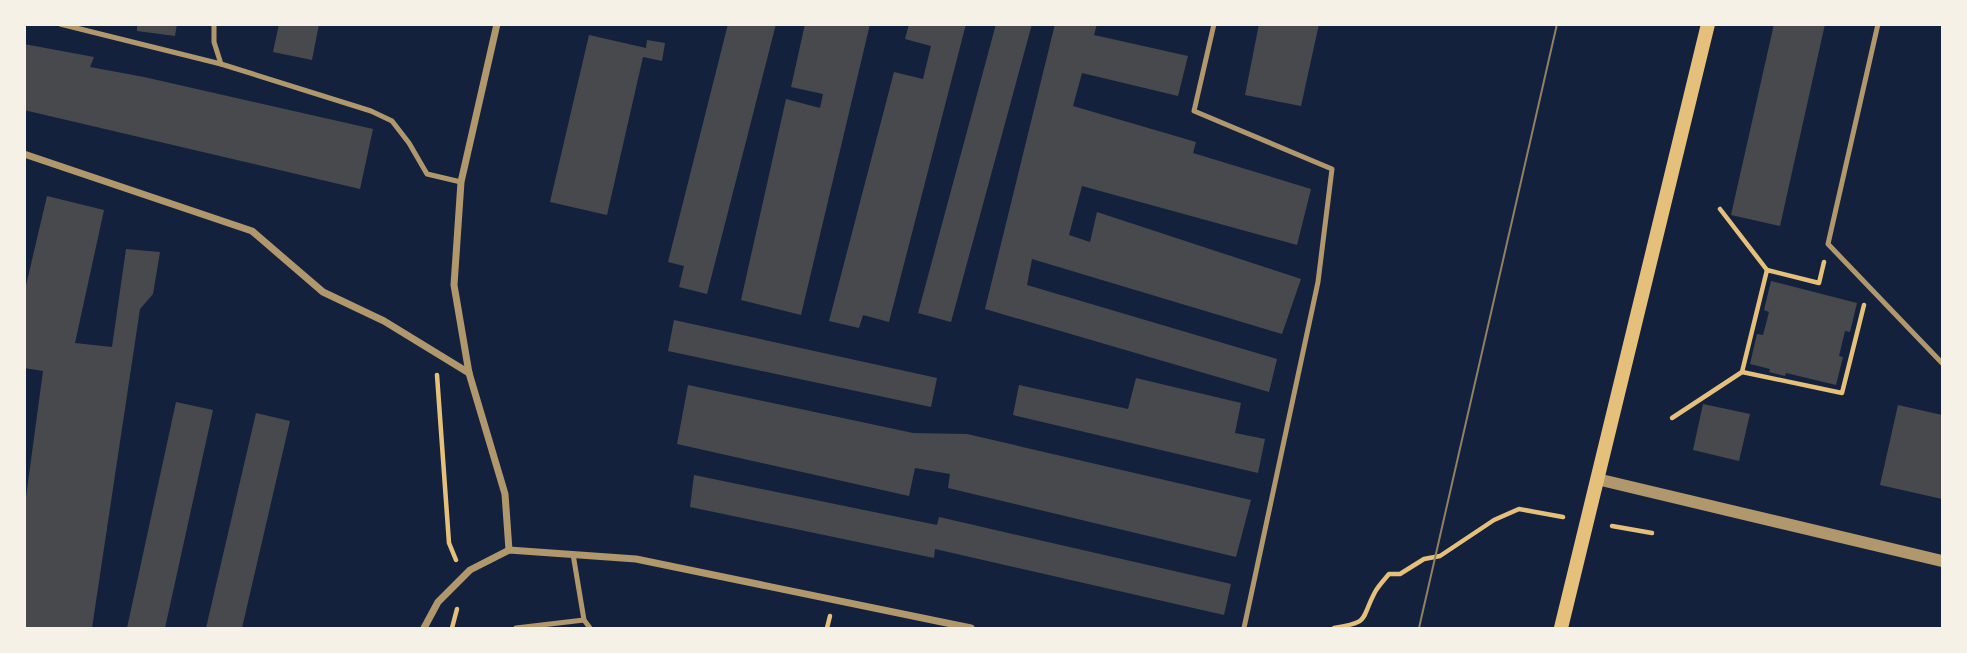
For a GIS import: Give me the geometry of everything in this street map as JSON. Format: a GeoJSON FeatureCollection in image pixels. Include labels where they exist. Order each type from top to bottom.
{"type":"FeatureCollection","features":[{"type":"Feature","properties":{"kind":"main road"},"geometry":{"type":"LineString","coordinates":[[1560,628],[1708,24]]}},
{"type":"Feature","properties":{"kind":"street"},"geometry":{"type":"LineString","coordinates":[[497,24],[461,181],[454,285],[469,373],[505,494],[509,550]]}},
{"type":"Feature","properties":{"kind":"street"},"geometry":{"type":"LineString","coordinates":[[24,154],[252,231],[323,292],[384,321],[469,373]]}},
{"type":"Feature","properties":{"kind":"street"},"geometry":{"type":"LineString","coordinates":[[1597,479],[1942,561]]}},
{"type":"Feature","properties":{"kind":"street"},"geometry":{"type":"LineString","coordinates":[[424,628],[438,602],[470,570],[509,550],[636,559],[971,628]]}},
{"type":"Feature","properties":{"kind":"lane"},"geometry":{"type":"LineString","coordinates":[[60,24],[221,64],[371,111],[392,121],[427,174],[461,181]]}},
{"type":"Feature","properties":{"kind":"lane"},"geometry":{"type":"LineString","coordinates":[[214,24],[214,42],[221,64]]}},
{"type":"Feature","properties":{"kind":"lane"},"geometry":{"type":"LineString","coordinates":[[1214,24],[1194,111],[1332,169],[1318,282],[1244,628]]}},
{"type":"Feature","properties":{"kind":"lane"},"geometry":{"type":"LineString","coordinates":[[1878,24],[1828,244],[1942,363]]}},
{"type":"Feature","properties":{"kind":"lane"},"geometry":{"type":"LineString","coordinates":[[573,554],[584,620],[590,628]]}},
{"type":"Feature","properties":{"kind":"lane"},"geometry":{"type":"LineString","coordinates":[[516,628],[584,620]]}},
{"type":"Feature","properties":{"kind":"path"},"geometry":{"type":"LineString","coordinates":[[1720,209],[1767,270],[1819,283],[1828,244]]}},
{"type":"Feature","properties":{"kind":"path"},"geometry":{"type":"LineString","coordinates":[[1672,418],[1742,372],[1767,270]]}},
{"type":"Feature","properties":{"kind":"path"},"geometry":{"type":"LineString","coordinates":[[1742,372],[1842,393],[1868,286]]}},
{"type":"Feature","properties":{"kind":"path"},"geometry":{"type":"LineString","coordinates":[[435,353],[449,542],[463,578],[452,628]]}},
{"type":"Feature","properties":{"kind":"path"},"geometry":{"type":"LineString","coordinates":[[1334,628],[1353,625],[1364,619],[1375,591],[1389,574],[1399,574],[1424,559],[1440,556],[1494,520],[1519,509],[1563,517]]}},
{"type":"Feature","properties":{"kind":"path"},"geometry":{"type":"LineString","coordinates":[[1612,526],[1652,533]]}},
{"type":"Feature","properties":{"kind":"path"},"geometry":{"type":"LineString","coordinates":[[827,628],[830,615]]}},
{"type":"Feature","properties":{"kind":"building"},"geometry":{"type":"Polygon","coordinates":[[[137,24],[177,24],[175,36],[137,31],[137,24]]]}},
{"type":"Feature","properties":{"kind":"building"},"geometry":{"type":"Polygon","coordinates":[[[279,24],[319,24],[312,60],[273,52],[279,24]]]}},
{"type":"Feature","properties":{"kind":"building"},"geometry":{"type":"Polygon","coordinates":[[[728,24],[776,24],[707,294],[679,287],[684,266],[668,262],[728,24]]]}},
{"type":"Feature","properties":{"kind":"building"},"geometry":{"type":"Polygon","coordinates":[[[805,24],[870,24],[801,315],[741,300],[786,99],[820,108],[823,94],[791,87],[805,24]]]}},
{"type":"Feature","properties":{"kind":"building"},"geometry":{"type":"Polygon","coordinates":[[[909,24],[966,24],[889,322],[863,315],[859,328],[829,321],[894,72],[923,79],[931,46],[905,39],[909,24]]]}},
{"type":"Feature","properties":{"kind":"building"},"geometry":{"type":"Polygon","coordinates":[[[996,24],[1032,24],[951,322],[918,313],[996,24]]]}},
{"type":"Feature","properties":{"kind":"building"},"geometry":{"type":"Polygon","coordinates":[[[1055,24],[1097,24],[1094,35],[1188,56],[1178,96],[1082,73],[1073,106],[1196,142],[1193,153],[1311,189],[1297,245],[1082,186],[1069,235],[1090,242],[1097,212],[1301,279],[1282,334],[1032,259],[1027,285],[1277,359],[1269,392],[985,309],[1055,24]]]}},
{"type":"Feature","properties":{"kind":"building"},"geometry":{"type":"Polygon","coordinates":[[[1259,24],[1319,24],[1301,106],[1245,95],[1259,24]]]}},
{"type":"Feature","properties":{"kind":"building"},"geometry":{"type":"Polygon","coordinates":[[[1774,24],[1825,24],[1780,226],[1731,215],[1774,24]]]}},
{"type":"Feature","properties":{"kind":"building"},"geometry":{"type":"Polygon","coordinates":[[[589,35],[646,48],[647,40],[665,43],[662,61],[643,57],[607,215],[550,202],[589,35]]]}},
{"type":"Feature","properties":{"kind":"building"},"geometry":{"type":"Polygon","coordinates":[[[24,44],[94,57],[90,67],[373,129],[360,189],[24,110],[24,44]]]}},
{"type":"Feature","properties":{"kind":"building"},"geometry":{"type":"Polygon","coordinates":[[[47,196],[104,210],[75,343],[112,347],[126,249],[160,252],[153,294],[140,309],[92,628],[24,628],[24,512],[43,371],[24,368],[24,294],[47,196]]]}},
{"type":"Feature","properties":{"kind":"building"},"geometry":{"type":"Polygon","coordinates":[[[1771,281],[1857,303],[1850,332],[1845,331],[1839,356],[1843,357],[1836,385],[1786,373],[1785,376],[1750,364],[1757,334],[1763,335],[1769,312],[1764,310],[1771,281]]]}},
{"type":"Feature","properties":{"kind":"building"},"geometry":{"type":"Polygon","coordinates":[[[674,320],[937,378],[931,407],[668,351],[674,320]]]}},
{"type":"Feature","properties":{"kind":"building"},"geometry":{"type":"Polygon","coordinates":[[[1136,378],[1241,403],[1235,433],[1265,439],[1258,473],[1013,415],[1019,385],[1128,409],[1136,378]]]}},
{"type":"Feature","properties":{"kind":"building"},"geometry":{"type":"Polygon","coordinates":[[[688,385],[913,433],[967,434],[1251,500],[1236,557],[948,488],[950,474],[915,468],[909,496],[677,444],[688,385]]]}},
{"type":"Feature","properties":{"kind":"building"},"geometry":{"type":"Polygon","coordinates":[[[176,402],[213,410],[165,628],[127,628],[176,402]]]}},
{"type":"Feature","properties":{"kind":"building"},"geometry":{"type":"Polygon","coordinates":[[[1703,404],[1750,414],[1739,461],[1693,450],[1703,404]]]}},
{"type":"Feature","properties":{"kind":"building"},"geometry":{"type":"Polygon","coordinates":[[[1898,405],[1942,415],[1942,499],[1880,485],[1898,405]]]}},
{"type":"Feature","properties":{"kind":"building"},"geometry":{"type":"Polygon","coordinates":[[[256,413],[290,421],[242,628],[206,628],[256,413]]]}},
{"type":"Feature","properties":{"kind":"building"},"geometry":{"type":"Polygon","coordinates":[[[694,475],[937,525],[939,517],[1231,584],[1224,615],[935,549],[934,558],[690,507],[694,475]]]}},
{"type":"Feature","properties":{"kind":"tram line"},"geometry":{"type":"LineString","coordinates":[[1419,628],[1557,24]]}}]}
